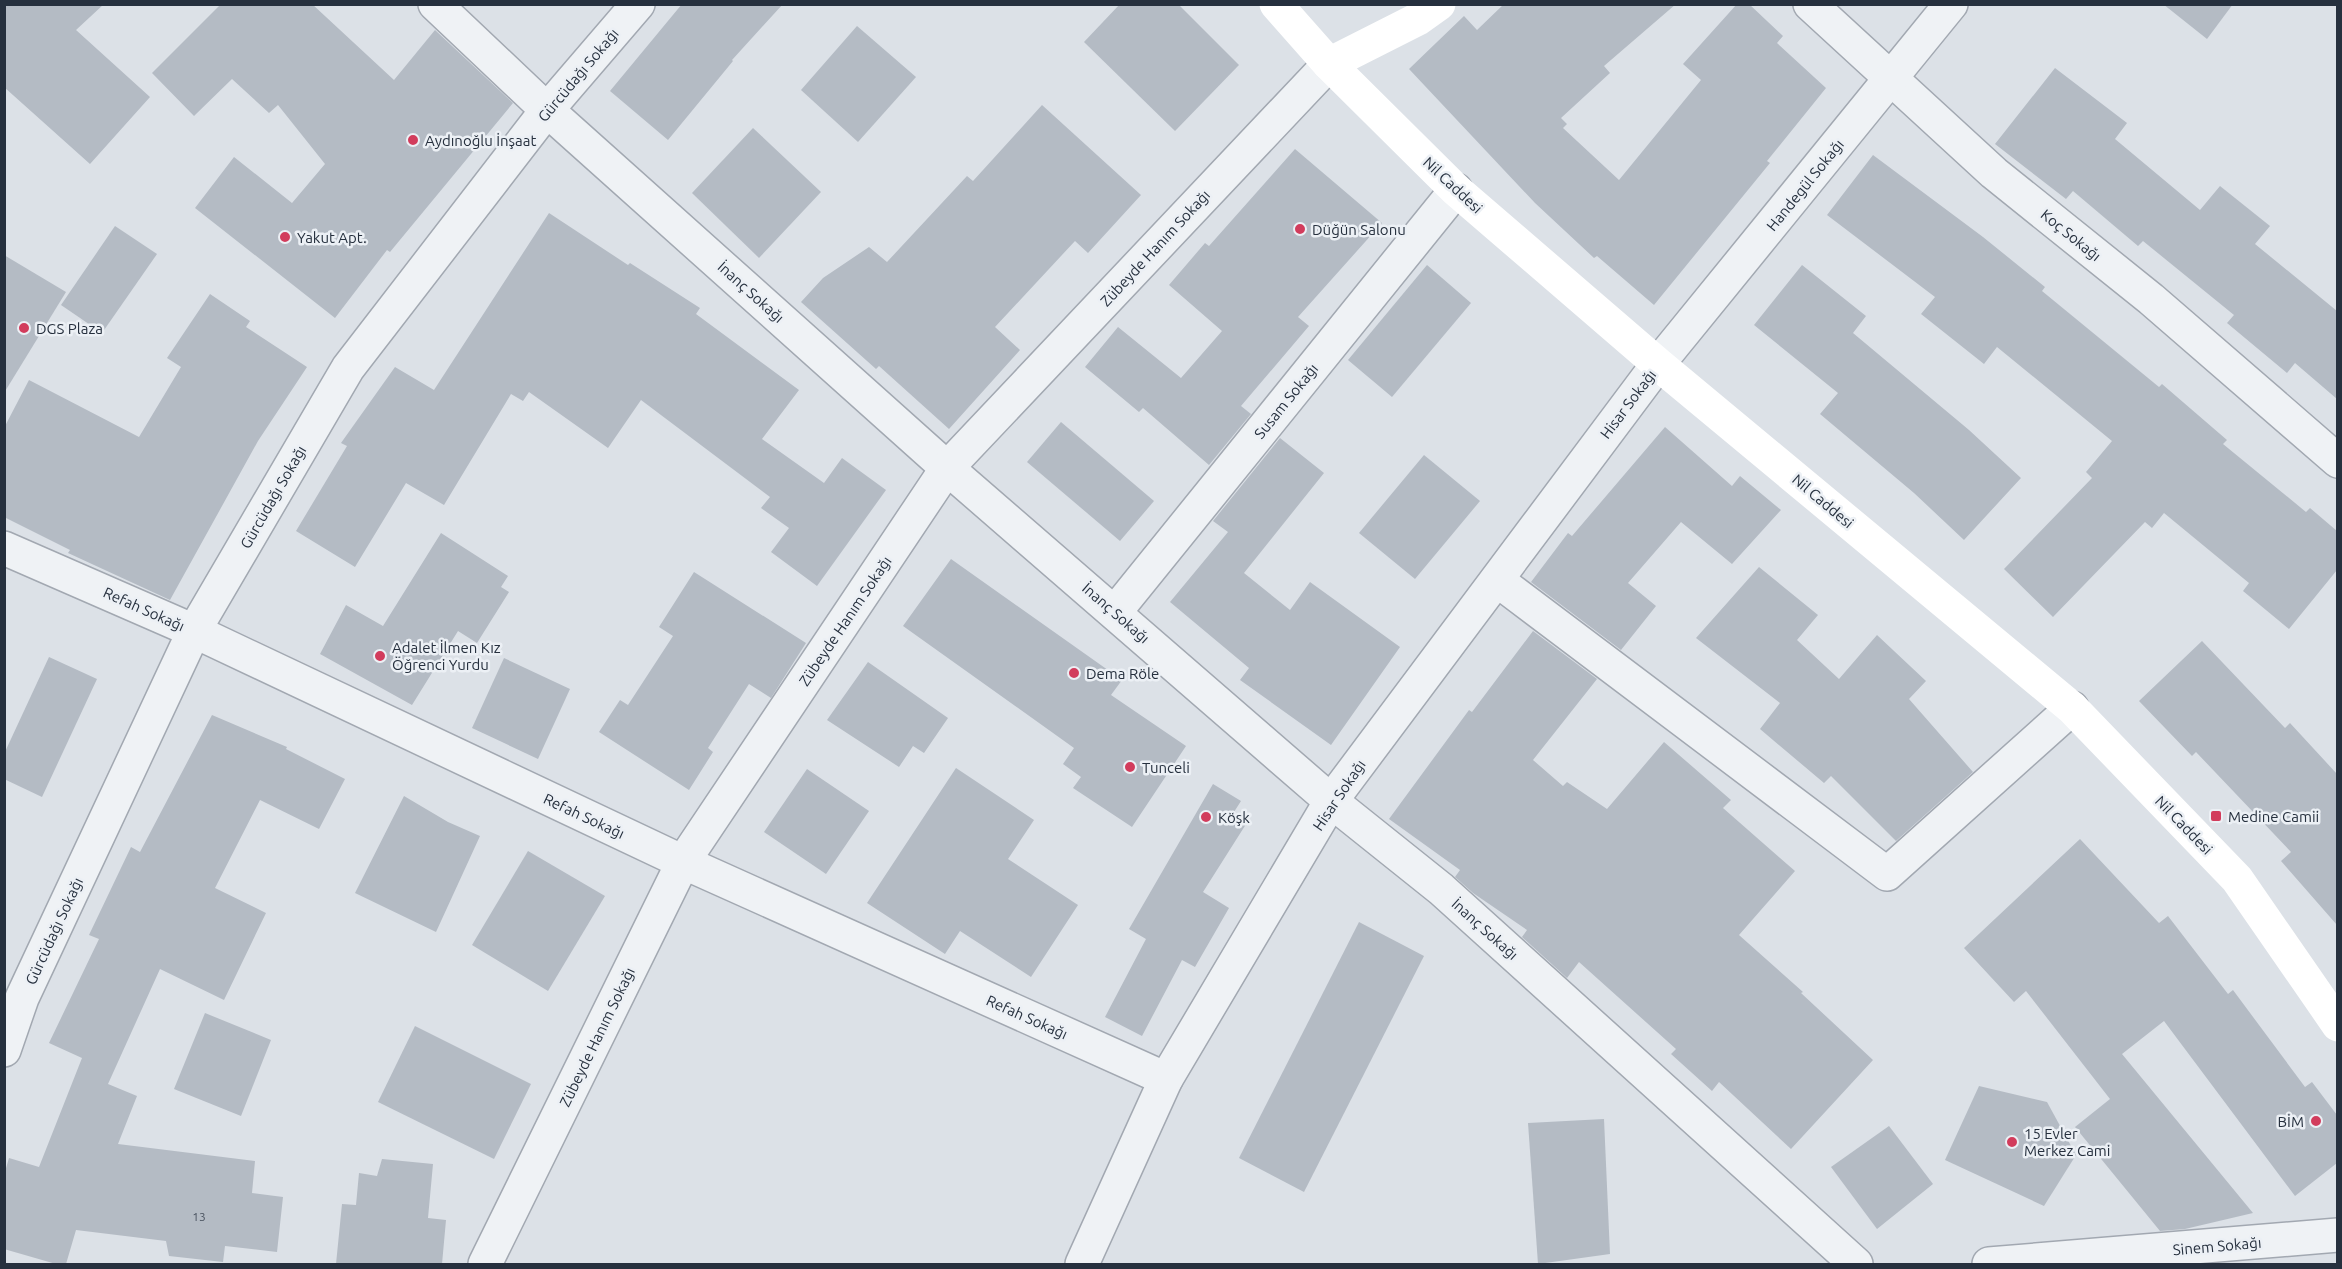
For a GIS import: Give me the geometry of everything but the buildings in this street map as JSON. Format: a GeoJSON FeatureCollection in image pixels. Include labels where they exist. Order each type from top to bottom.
{"type":"FeatureCollection","features":[{"type":"Feature","properties":{"kind":"street","name":"İnanç Sokağı"},"geometry":{"type":"LineString","coordinates":[[435,4],[548,110],[948,468],[1331,801],[1449,897],[1856,1264]]}},
{"type":"Feature","properties":{"kind":"street","name":"Gürcüdağı Sokağı"},"geometry":{"type":"LineString","coordinates":[[4,1050],[22,998],[194,632],[348,368],[548,110],[638,4]]}},
{"type":"Feature","properties":{"kind":"street","name":"Nil Caddesi"},"geometry":{"type":"LineString","coordinates":[[1276,4],[1329,64],[1456,190],[1658,363],[2072,708],[2237,879],[2337,1025]]}},
{"type":"Feature","properties":{"kind":"street"},"geometry":{"type":"LineString","coordinates":[[1329,64],[1418,19],[1439,4]]}},
{"type":"Feature","properties":{"kind":"street","name":"Koç Sokağı"},"geometry":{"type":"LineString","coordinates":[[1810,4],[1994,173],[2151,299],[2337,461]]}},
{"type":"Feature","properties":{"kind":"street","name":"Handegül Sokağı"},"geometry":{"type":"LineString","coordinates":[[1658,363],[1951,4]]}},
{"type":"Feature","properties":{"kind":"street","name":"Zübeyde Hanım Sokağı"},"geometry":{"type":"LineString","coordinates":[[485,1264],[683,862],[948,468],[1329,64]]}},
{"type":"Feature","properties":{"kind":"street","name":"Susam Sokağı"},"geometry":{"type":"LineString","coordinates":[[1115,612],[1456,190]]}},
{"type":"Feature","properties":{"kind":"street","name":"Hisar Sokağı"},"geometry":{"type":"LineString","coordinates":[[1082,1264],[1166,1079],[1331,801],[1658,363]]}},
{"type":"Feature","properties":{"kind":"street","name":"Refah Sokağı"},"geometry":{"type":"LineString","coordinates":[[4,548],[194,632],[683,862],[1166,1079]]}},
{"type":"Feature","properties":{"kind":"street"},"geometry":{"type":"LineString","coordinates":[[1497,580],[1887,874],[2072,708]]}},
{"type":"Feature","properties":{"kind":"street","name":"Sinem Sokağı"},"geometry":{"type":"LineString","coordinates":[[1989,1264],[2337,1235]]}},
{"type":"Feature","properties":{"kind":"place","name":"Aydınoğlu İnşaat"},"geometry":{"type":"Point","coordinates":[413,140]}},
{"type":"Feature","properties":{"kind":"place","name":"Düğün Salonu"},"geometry":{"type":"Point","coordinates":[1300,229]}},
{"type":"Feature","properties":{"kind":"place","name":"Yakut Apt."},"geometry":{"type":"Point","coordinates":[285,237]}},
{"type":"Feature","properties":{"kind":"place","name":"DGS Plaza"},"geometry":{"type":"Point","coordinates":[24,328]}},
{"type":"Feature","properties":{"kind":"place","name":"Adalet İlmen Kız Öğrenci Yurdu"},"geometry":{"type":"Point","coordinates":[380,656]}},
{"type":"Feature","properties":{"kind":"place","name":"Dema Röle"},"geometry":{"type":"Point","coordinates":[1074,673]}},
{"type":"Feature","properties":{"kind":"place","name":"Tunceli"},"geometry":{"type":"Point","coordinates":[1130,767]}},
{"type":"Feature","properties":{"kind":"place","name":"Medine Camii"},"geometry":{"type":"Point","coordinates":[2216,816]}},
{"type":"Feature","properties":{"kind":"place","name":"Köşk"},"geometry":{"type":"Point","coordinates":[1206,817]}},
{"type":"Feature","properties":{"kind":"place","name":"BİM"},"geometry":{"type":"Point","coordinates":[2316,1121]}},
{"type":"Feature","properties":{"kind":"place","name":"15 Evler Merkez Cami"},"geometry":{"type":"Point","coordinates":[2012,1142]}}]}
